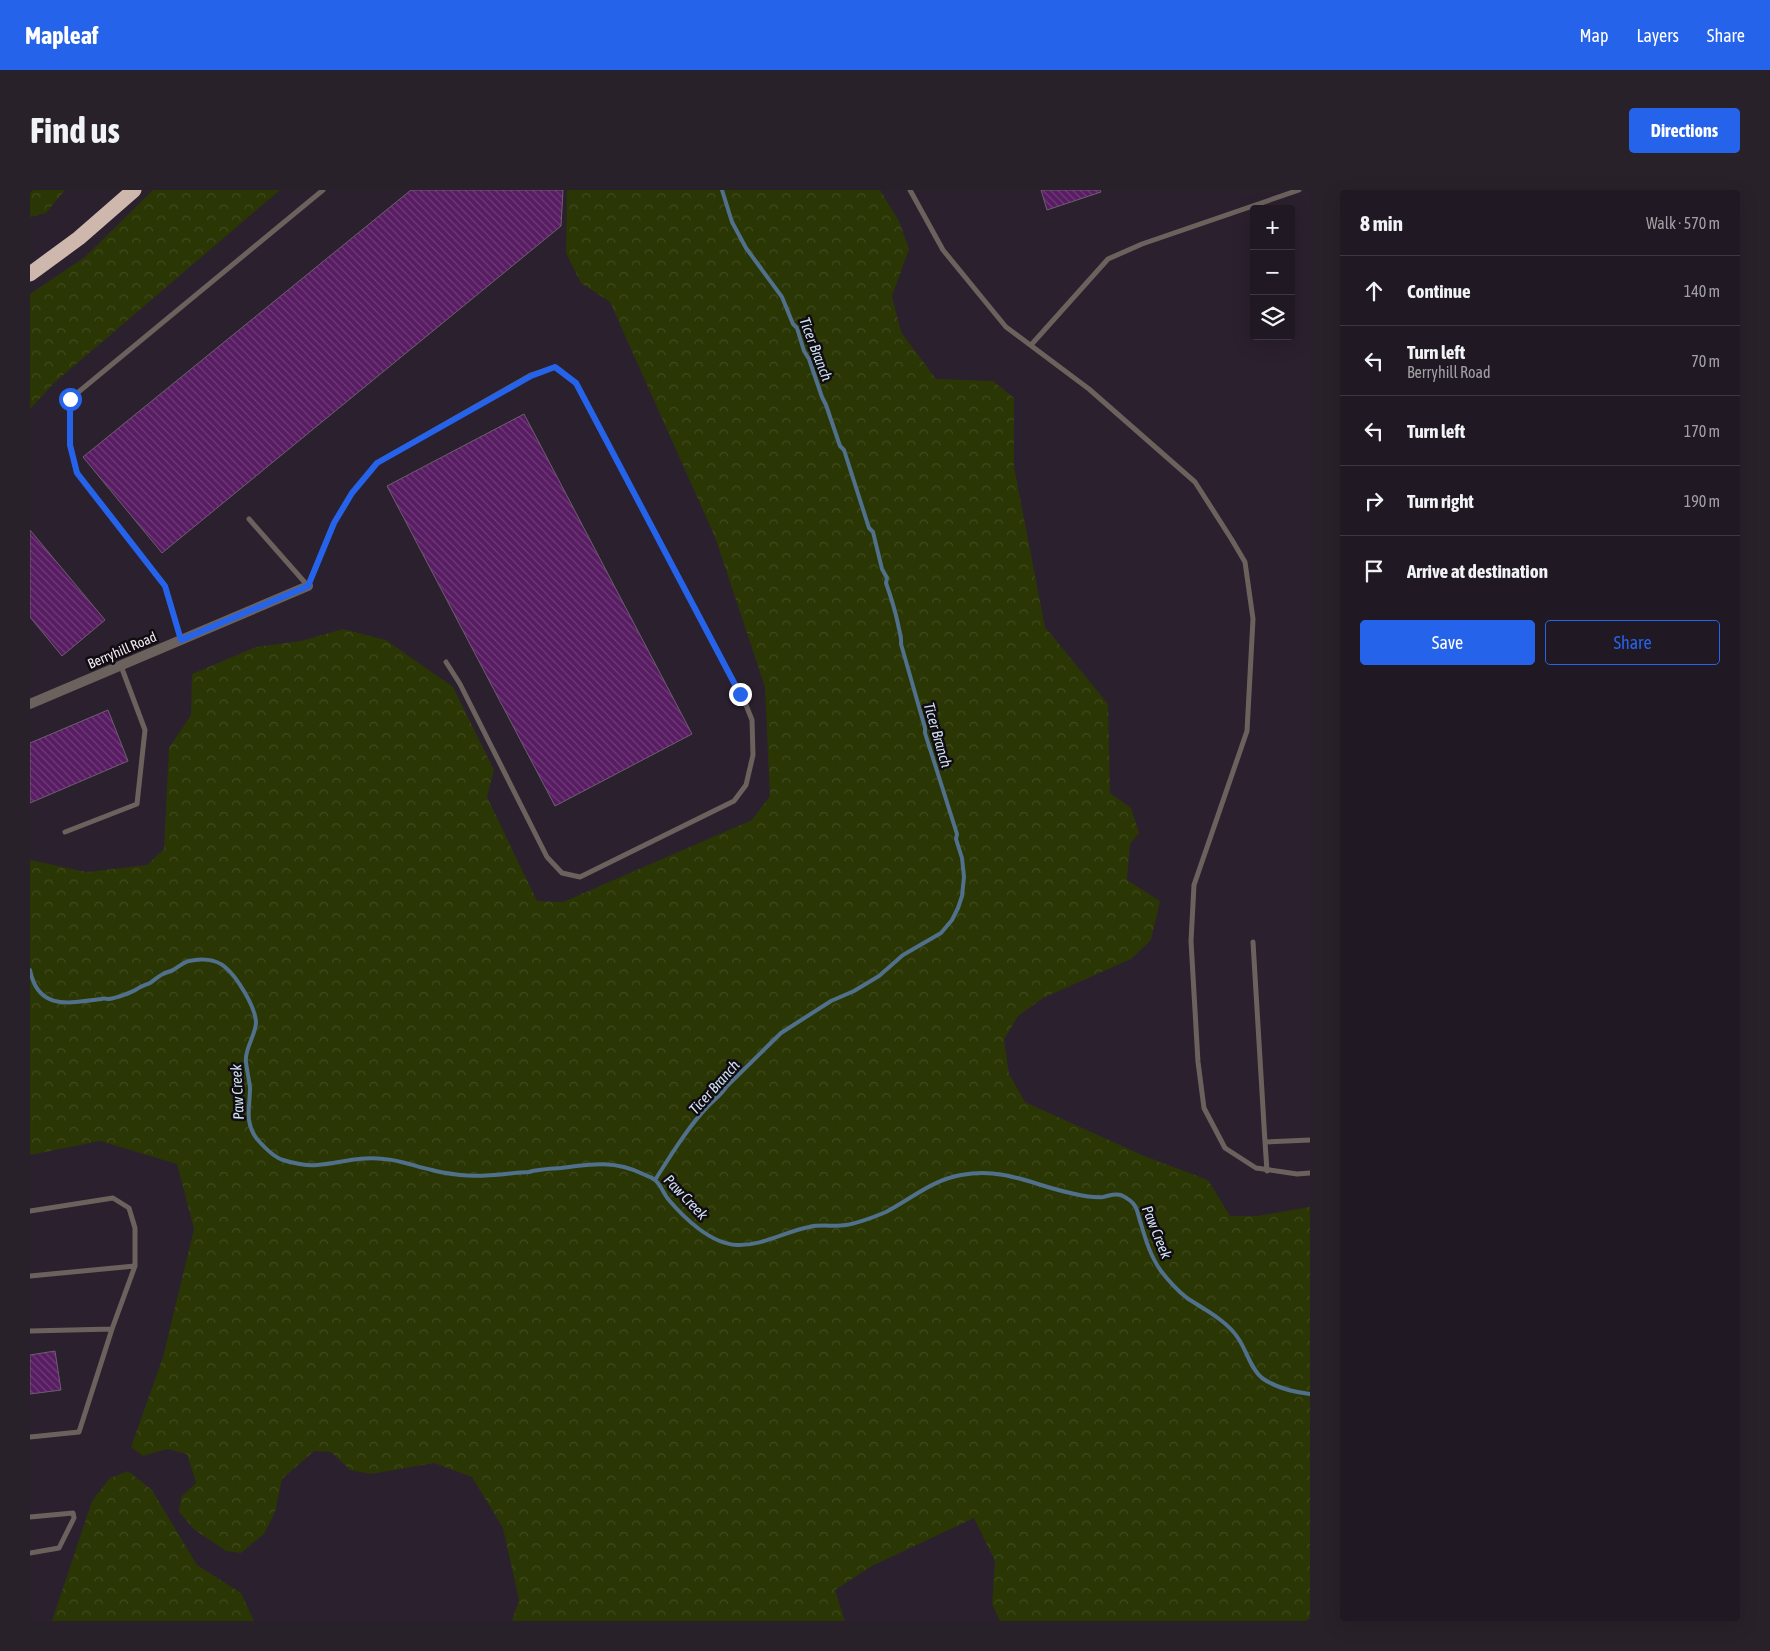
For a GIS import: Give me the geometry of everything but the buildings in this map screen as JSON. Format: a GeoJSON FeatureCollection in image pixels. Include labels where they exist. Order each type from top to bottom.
{"type":"FeatureCollection","features":[{"type":"Feature","properties":{"kind":"highway"},"geometry":{"type":"LineString","coordinates":[[30,274],[79,238],[134,190]]}},
{"type":"Feature","properties":{"kind":"street","name":"Berryhill Road"},"geometry":{"type":"LineString","coordinates":[[30,704],[308,586]]}},
{"type":"Feature","properties":{"kind":"lane"},"geometry":{"type":"LineString","coordinates":[[181,640],[165,586],[77,473],[70,445],[70,399],[324,190]]}},
{"type":"Feature","properties":{"kind":"lane"},"geometry":{"type":"LineString","coordinates":[[910,190],[943,250],[1006,327],[1089,389],[1195,482],[1245,562],[1253,619],[1247,731],[1194,885],[1190,941],[1198,1062],[1204,1108],[1225,1148],[1256,1168],[1297,1174],[1310,1173]]}},
{"type":"Feature","properties":{"kind":"lane"},"geometry":{"type":"LineString","coordinates":[[1031,345],[1108,259],[1142,244],[1299,190]]}},
{"type":"Feature","properties":{"kind":"lane"},"geometry":{"type":"LineString","coordinates":[[249,519],[308,586],[334,523],[352,493],[377,463],[531,376],[555,367],[576,383],[746,705],[752,720],[753,756],[746,785],[734,801],[580,877],[562,873],[547,857],[460,684],[446,662]]}},
{"type":"Feature","properties":{"kind":"lane"},"geometry":{"type":"LineString","coordinates":[[65,832],[137,804],[145,730],[121,666]]}},
{"type":"Feature","properties":{"kind":"lane"},"geometry":{"type":"LineString","coordinates":[[1253,942],[1267,1171]]}},
{"type":"Feature","properties":{"kind":"lane"},"geometry":{"type":"LineString","coordinates":[[1266,1142],[1310,1140]]}},
{"type":"Feature","properties":{"kind":"lane"},"geometry":{"type":"LineString","coordinates":[[30,1211],[113,1198],[129,1208],[136,1228],[135,1266],[78,1432],[30,1437]]}},
{"type":"Feature","properties":{"kind":"lane"},"geometry":{"type":"LineString","coordinates":[[30,1276],[135,1266]]}},
{"type":"Feature","properties":{"kind":"lane"},"geometry":{"type":"LineString","coordinates":[[30,1331],[112,1329]]}},
{"type":"Feature","properties":{"kind":"lane"},"geometry":{"type":"LineString","coordinates":[[30,1517],[73,1513],[74,1518],[59,1548],[30,1553]]}},
{"type":"Feature","properties":{"kind":"green space"},"geometry":{"type":"Polygon","coordinates":[[[30,190],[65,190],[46,213],[30,217],[30,190]]]}},
{"type":"Feature","properties":{"kind":"green space"},"geometry":{"type":"Polygon","coordinates":[[[153,190],[280,190],[54,383],[30,409],[30,294],[85,257],[153,190]]]}},
{"type":"Feature","properties":{"kind":"green space"},"geometry":{"type":"Polygon","coordinates":[[[567,190],[880,190],[899,221],[909,249],[892,296],[901,332],[936,379],[993,381],[1014,398],[1014,467],[1045,627],[1108,704],[1110,793],[1131,808],[1139,833],[1130,844],[1127,880],[1160,901],[1151,940],[1131,959],[1043,998],[1018,1016],[1004,1040],[1009,1074],[1025,1102],[1144,1156],[1208,1180],[1230,1216],[1257,1216],[1310,1207],[1310,1621],[1000,1621],[992,1604],[995,1561],[974,1518],[872,1566],[835,1590],[845,1621],[512,1621],[519,1600],[503,1528],[472,1477],[434,1463],[371,1474],[350,1470],[331,1452],[314,1451],[282,1479],[275,1512],[264,1534],[241,1553],[226,1551],[195,1530],[179,1512],[181,1497],[196,1483],[187,1454],[167,1449],[143,1456],[131,1447],[163,1357],[194,1229],[177,1164],[100,1141],[30,1155],[30,860],[87,872],[147,865],[164,849],[169,748],[191,715],[192,674],[256,647],[301,641],[343,629],[386,640],[453,687],[494,770],[487,797],[537,901],[563,902],[752,820],[770,796],[765,687],[715,537],[610,302],[581,283],[566,253],[567,190]]]}},
{"type":"Feature","properties":{"kind":"green space"},"geometry":{"type":"Polygon","coordinates":[[[128,1471],[152,1490],[197,1565],[241,1593],[254,1621],[52,1621],[92,1501],[110,1478],[128,1471]]]}},
{"type":"Feature","properties":{"kind":"waterway","name":"Ticer Branch"},"geometry":{"type":"LineString","coordinates":[[655,1180],[701,1114],[781,1033],[831,1001],[854,991],[879,976],[903,955],[941,933],[952,920],[958,908],[962,896],[964,877],[962,858],[956,839],[957,834],[925,733],[901,644],[896,614],[886,583],[887,578],[882,569],[873,532],[869,528],[844,450],[840,446],[797,328],[793,324],[782,297],[746,248],[732,222],[722,190]]}},
{"type":"Feature","properties":{"kind":"waterway","name":"Paw Creek"},"geometry":{"type":"LineString","coordinates":[[30,970],[34,983],[40,992],[48,998],[56,1001],[78,1002],[109,999],[123,995],[150,983],[161,975],[189,961],[208,960],[221,964],[240,985],[255,1015],[254,1032],[246,1057],[250,1088],[250,1127],[257,1139],[272,1154],[279,1159],[295,1163],[317,1165],[375,1158],[396,1161],[443,1173],[469,1176],[529,1172],[592,1164],[612,1165],[632,1170],[654,1179],[674,1206],[690,1222],[718,1240],[727,1244],[737,1245],[764,1241],[809,1227],[841,1226],[861,1221],[886,1212],[941,1181],[961,1175],[977,1173],[1006,1175],[1060,1191],[1089,1197],[1121,1195],[1135,1206],[1157,1266],[1173,1285],[1187,1298],[1228,1326],[1241,1343],[1254,1369],[1262,1378],[1285,1389],[1310,1394]]}},
{"type":"Feature","properties":{"kind":"route"},"geometry":{"type":"LineString","coordinates":[[70,399],[70,445],[77,473],[165,586],[181,640],[308,586],[334,523],[352,493],[377,463],[531,376],[555,367],[576,383],[740,694]]}}]}
